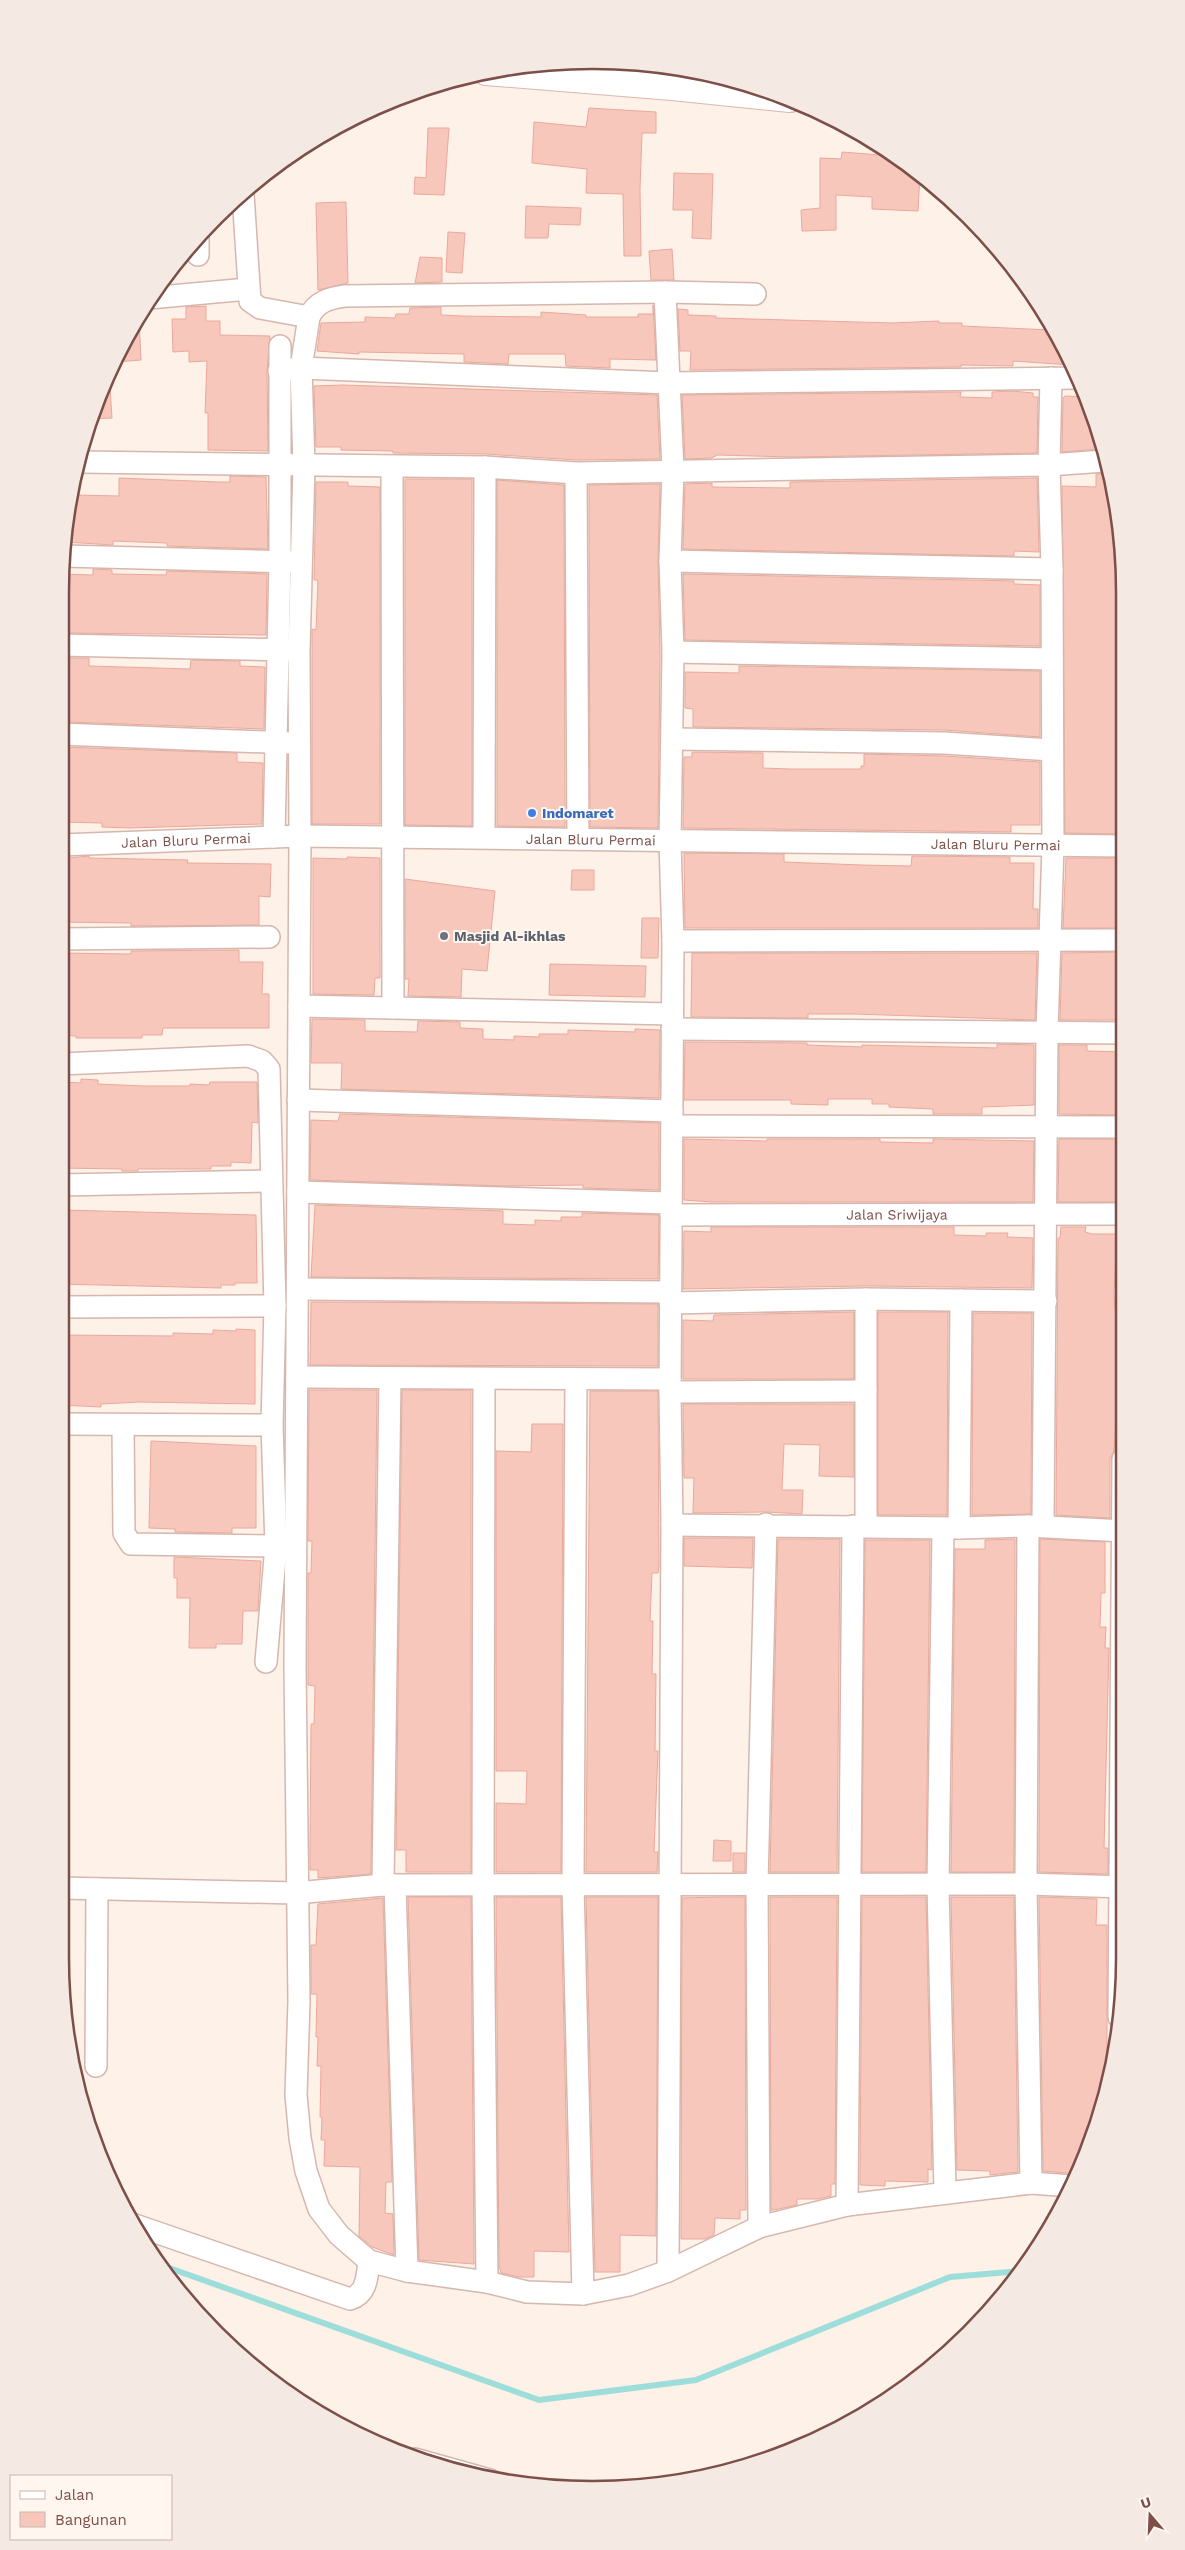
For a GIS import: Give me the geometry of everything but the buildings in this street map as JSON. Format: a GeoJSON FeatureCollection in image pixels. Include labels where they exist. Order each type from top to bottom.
{"type":"FeatureCollection","features":[{"type":"Feature","properties":{"kind":"street"},"geometry":{"type":"LineString","coordinates":[[520,74],[751,94]]}},
{"type":"Feature","properties":{"kind":"street"},"geometry":{"type":"LineString","coordinates":[[243,202],[250,301],[260,308],[309,317]]}},
{"type":"Feature","properties":{"kind":"street"},"geometry":{"type":"LineString","coordinates":[[161,297],[248,290]]}},
{"type":"Feature","properties":{"kind":"street"},"geometry":{"type":"LineString","coordinates":[[665,292],[673,470],[670,561],[673,652],[670,842],[673,941],[670,1209],[672,1525],[668,2271]]}},
{"type":"Feature","properties":{"kind":"street"},"geometry":{"type":"LineString","coordinates":[[755,294],[665,292],[345,296],[321,303],[312,310],[309,317],[301,368],[304,466],[299,651],[300,836],[296,1377],[296,1893],[299,2001],[296,2095],[300,2138],[306,2171],[318,2209],[339,2235],[369,2262],[407,2271],[487,2282],[527,2292],[583,2294],[629,2285],[668,2271],[759,2227],[847,2205],[1031,2183],[1064,2185]]}},
{"type":"Feature","properties":{"kind":"street"},"geometry":{"type":"LineString","coordinates":[[274,837],[277,741],[276,649],[280,561],[280,346]]}},
{"type":"Feature","properties":{"kind":"street"},"geometry":{"type":"LineString","coordinates":[[279,371],[301,368],[668,383],[1070,378]]}},
{"type":"Feature","properties":{"kind":"street"},"geometry":{"type":"LineString","coordinates":[[1031,2183],[1026,1884],[1036,1526],[1046,1301],[1047,1032],[1053,846],[1052,569],[1049,465],[1052,378]]}},
{"type":"Feature","properties":{"kind":"street"},"geometry":{"type":"LineString","coordinates":[[86,462],[485,467],[576,473],[1049,465],[1099,461]]}},
{"type":"Feature","properties":{"kind":"street"},"geometry":{"type":"LineString","coordinates":[[392,467],[393,1008]]}},
{"type":"Feature","properties":{"kind":"street"},"geometry":{"type":"LineString","coordinates":[[484,837],[485,467]]}},
{"type":"Feature","properties":{"kind":"street"},"geometry":{"type":"LineString","coordinates":[[576,473],[578,838]]}},
{"type":"Feature","properties":{"kind":"street"},"geometry":{"type":"LineString","coordinates":[[70,556],[302,562]]}},
{"type":"Feature","properties":{"kind":"street"},"geometry":{"type":"LineString","coordinates":[[670,561],[1052,569]]}},
{"type":"Feature","properties":{"kind":"street"},"geometry":{"type":"LineString","coordinates":[[69,645],[299,651]]}},
{"type":"Feature","properties":{"kind":"street"},"geometry":{"type":"LineString","coordinates":[[673,652],[1052,659]]}},
{"type":"Feature","properties":{"kind":"street"},"geometry":{"type":"LineString","coordinates":[[69,734],[277,741],[299,744]]}},
{"type":"Feature","properties":{"kind":"street"},"geometry":{"type":"LineString","coordinates":[[673,739],[944,742],[1052,750]]}},
{"type":"Feature","properties":{"kind":"street","name":"Jalan Bluru Permai"},"geometry":{"type":"LineString","coordinates":[[69,846],[300,836],[392,836],[578,838],[670,842],[1116,846]]}},
{"type":"Feature","properties":{"kind":"street"},"geometry":{"type":"LineString","coordinates":[[69,939],[269,937]]}},
{"type":"Feature","properties":{"kind":"street"},"geometry":{"type":"LineString","coordinates":[[673,941],[1051,938],[1116,940]]}},
{"type":"Feature","properties":{"kind":"street"},"geometry":{"type":"LineString","coordinates":[[299,1006],[393,1008],[672,1022],[1116,1033]]}},
{"type":"Feature","properties":{"kind":"street"},"geometry":{"type":"LineString","coordinates":[[69,1064],[248,1056],[262,1061],[269,1069],[270,1181],[275,1306],[272,1425],[276,1546],[266,1662]]}},
{"type":"Feature","properties":{"kind":"street"},"geometry":{"type":"LineString","coordinates":[[298,1100],[672,1119],[1116,1127]]}},
{"type":"Feature","properties":{"kind":"street"},"geometry":{"type":"LineString","coordinates":[[69,1185],[270,1181]]}},
{"type":"Feature","properties":{"kind":"street","name":"Jalan Sriwijaya"},"geometry":{"type":"LineString","coordinates":[[298,1192],[670,1209],[1116,1214]]}},
{"type":"Feature","properties":{"kind":"street"},"geometry":{"type":"LineString","coordinates":[[298,1289],[670,1298],[1046,1301]]}},
{"type":"Feature","properties":{"kind":"street"},"geometry":{"type":"LineString","coordinates":[[847,2205],[850,1885],[860,1526],[866,1391],[866,1299]]}},
{"type":"Feature","properties":{"kind":"street"},"geometry":{"type":"LineString","coordinates":[[945,2192],[938,1886],[961,1300]]}},
{"type":"Feature","properties":{"kind":"street"},"geometry":{"type":"LineString","coordinates":[[69,1307],[275,1306]]}},
{"type":"Feature","properties":{"kind":"street"},"geometry":{"type":"LineString","coordinates":[[296,1377],[576,1379],[670,1386],[866,1391]]}},
{"type":"Feature","properties":{"kind":"street"},"geometry":{"type":"LineString","coordinates":[[390,1378],[389,1885],[407,2271]]}},
{"type":"Feature","properties":{"kind":"street"},"geometry":{"type":"LineString","coordinates":[[484,1379],[483,1884],[487,2282]]}},
{"type":"Feature","properties":{"kind":"street"},"geometry":{"type":"LineString","coordinates":[[576,1379],[572,1884],[583,2294]]}},
{"type":"Feature","properties":{"kind":"street"},"geometry":{"type":"LineString","coordinates":[[69,1424],[272,1425]]}},
{"type":"Feature","properties":{"kind":"street"},"geometry":{"type":"LineString","coordinates":[[123,1425],[124,1534],[131,1544],[276,1546]]}},
{"type":"Feature","properties":{"kind":"street"},"geometry":{"type":"LineString","coordinates":[[672,1525],[766,1524],[951,1528],[1036,1526],[1116,1531]]}},
{"type":"Feature","properties":{"kind":"street"},"geometry":{"type":"LineString","coordinates":[[759,2227],[757,1884],[766,1524]]}},
{"type":"Feature","properties":{"kind":"street"},"geometry":{"type":"LineString","coordinates":[[69,1888],[296,1893],[389,1885],[483,1884],[938,1886],[1026,1884],[1116,1887]]}},
{"type":"Feature","properties":{"kind":"street"},"geometry":{"type":"LineString","coordinates":[[96,2066],[97,1889]]}},
{"type":"Feature","properties":{"kind":"street"},"geometry":{"type":"LineString","coordinates":[[145,2228],[350,2298],[358,2297],[363,2292],[369,2262]]}},
{"type":"Feature","properties":{"kind":"waterway"},"geometry":{"type":"LineString","coordinates":[[172,2269],[539,2400],[696,2380],[950,2277],[1011,2272]]}},
{"type":"Feature","properties":{"kind":"place","name":"Indomaret"},"geometry":{"type":"Point","coordinates":[532,813]}},
{"type":"Feature","properties":{"kind":"place","name":"Masjid Al-ikhlas"},"geometry":{"type":"Point","coordinates":[444,936]}}]}
